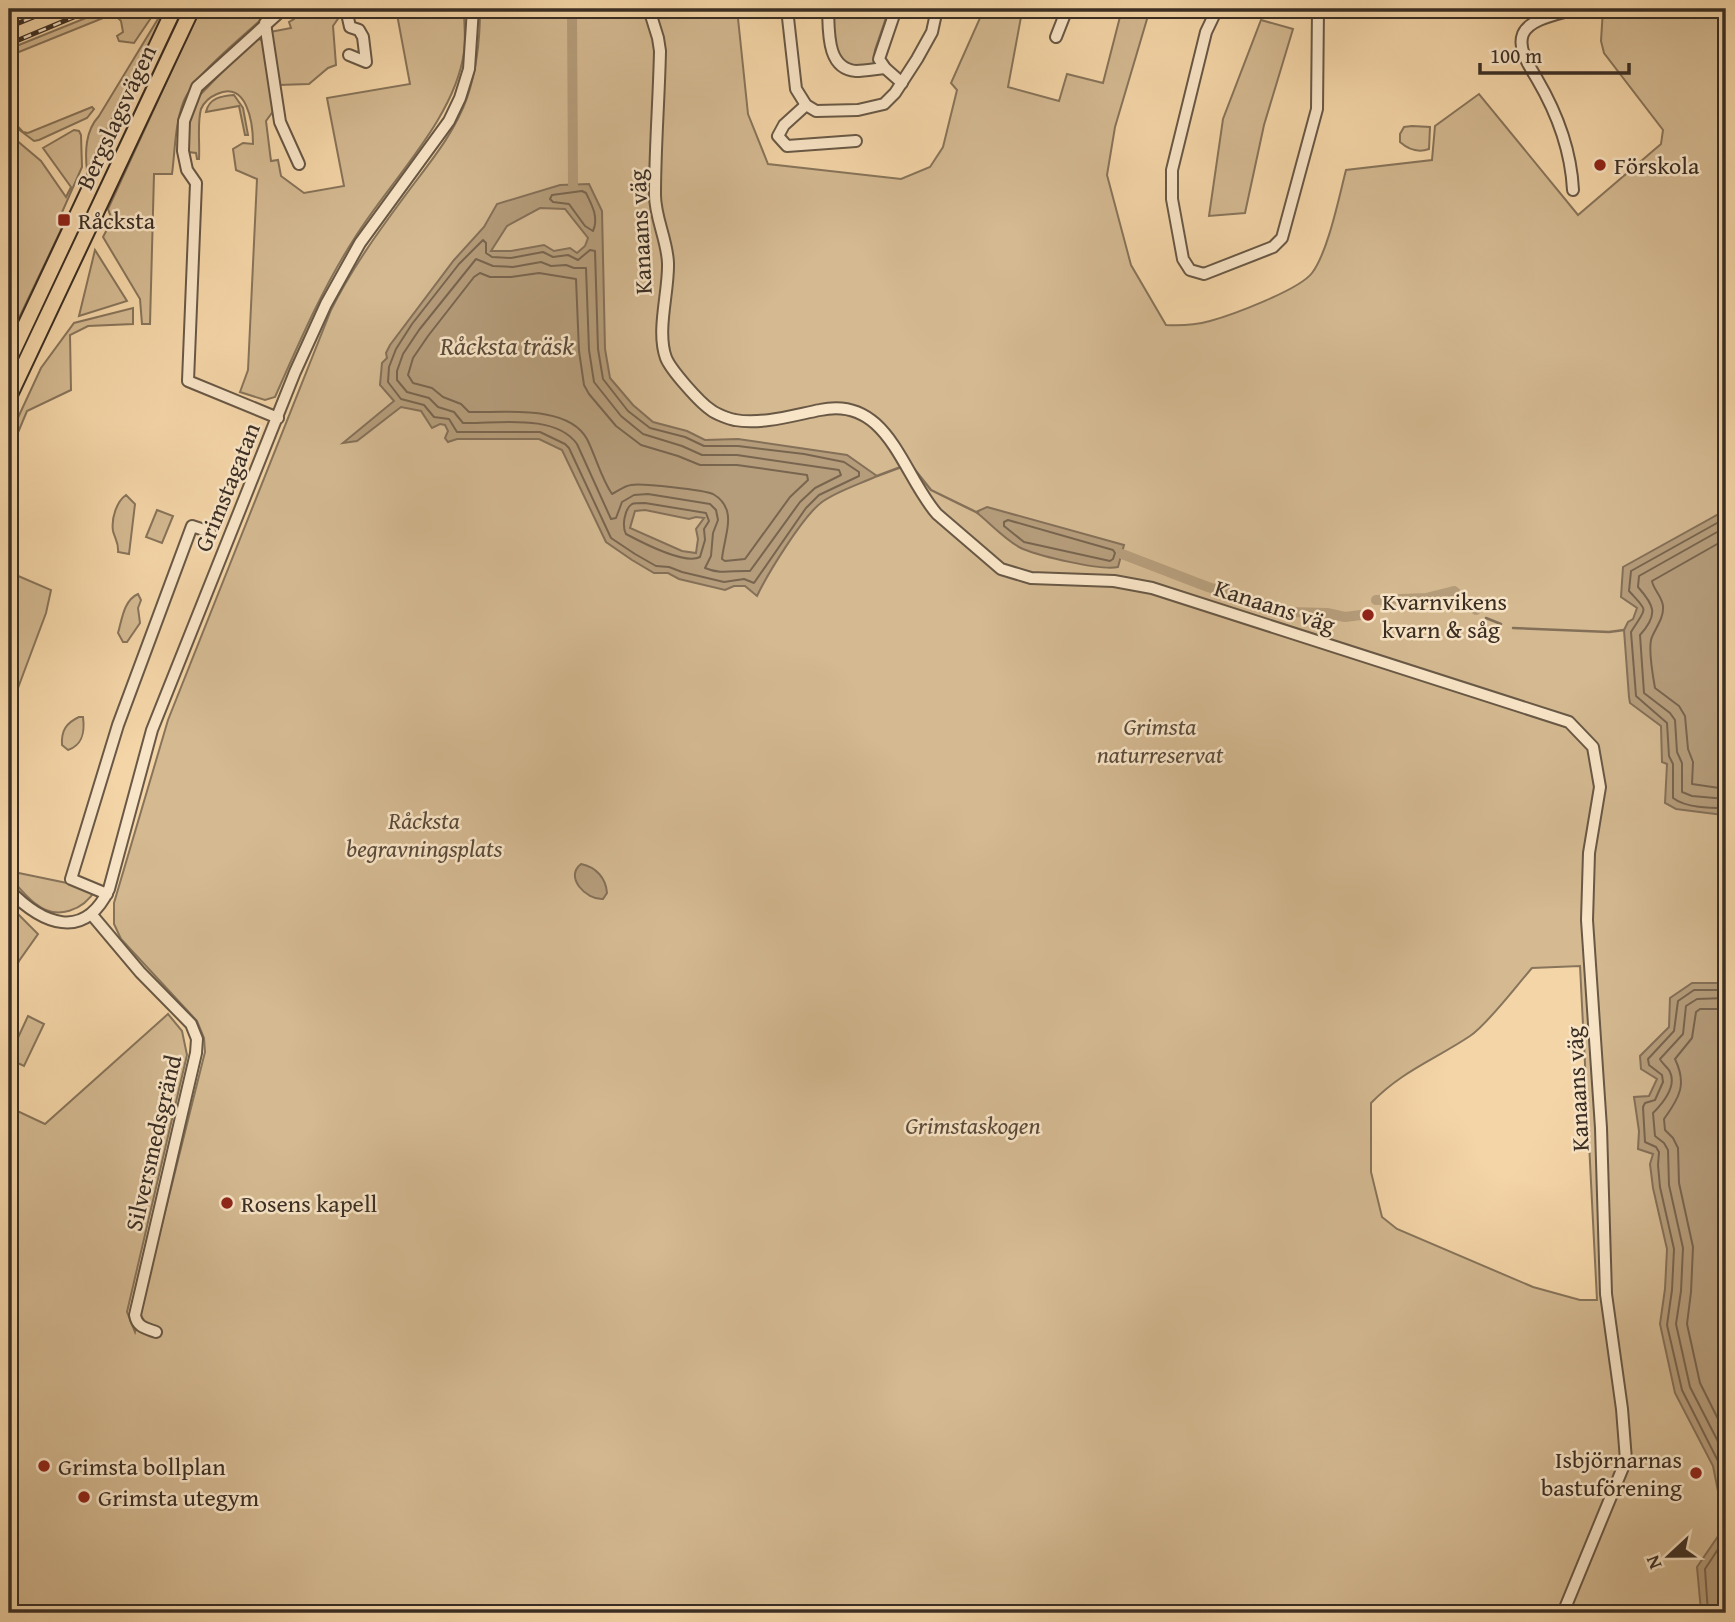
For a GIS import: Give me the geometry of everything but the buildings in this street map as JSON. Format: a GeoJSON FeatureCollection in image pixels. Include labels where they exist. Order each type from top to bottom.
{"type":"FeatureCollection","features":[{"type":"Feature","properties":{"kind":"main road","name":"Bergslagsvägen"},"geometry":{"type":"LineString","coordinates":[[9,360],[174,9]]}},
{"type":"Feature","properties":{"kind":"main road","name":"Bergslagsvägen"},"geometry":{"type":"LineString","coordinates":[[9,397],[192,9]]}},
{"type":"Feature","properties":{"kind":"street"},"geometry":{"type":"LineString","coordinates":[[278,418],[188,382],[196,183],[187,170],[183,151],[184,121],[197,87],[283,9]]}},
{"type":"Feature","properties":{"kind":"street"},"geometry":{"type":"LineString","coordinates":[[346,9],[350,27],[359,30],[363,37],[366,62],[349,55]]}},
{"type":"Feature","properties":{"kind":"street","name":"Grimstagatan"},"geometry":{"type":"LineString","coordinates":[[92,915],[102,905],[107,894],[156,719],[295,372],[326,304],[360,243],[449,121],[469,69],[473,9]]}},
{"type":"Feature","properties":{"kind":"street","name":"Kanaans väg"},"geometry":{"type":"LineString","coordinates":[[649,9],[660,51],[655,197],[668,264],[663,342],[667,358],[691,391],[711,411],[736,420],[763,419],[834,407],[852,409],[874,422],[896,448],[937,514],[1001,569],[1031,578],[1114,581],[1152,588],[1569,722],[1593,747],[1600,787],[1589,853],[1587,920],[1601,1128],[1606,1294],[1622,1409],[1626,1460],[1563,1613]]}},
{"type":"Feature","properties":{"kind":"street"},"geometry":{"type":"LineString","coordinates":[[787,9],[794,82],[806,105],[816,111],[858,110],[884,104],[902,83],[932,32],[937,9]]}},
{"type":"Feature","properties":{"kind":"street"},"geometry":{"type":"LineString","coordinates":[[828,9],[831,50],[835,59],[852,71],[885,68]]}},
{"type":"Feature","properties":{"kind":"street"},"geometry":{"type":"LineString","coordinates":[[896,9],[879,59],[902,83]]}},
{"type":"Feature","properties":{"kind":"street"},"geometry":{"type":"LineString","coordinates":[[1056,37],[1067,9]]}},
{"type":"Feature","properties":{"kind":"street"},"geometry":{"type":"LineString","coordinates":[[1217,9],[1206,32],[1172,170],[1172,199],[1183,259],[1190,270],[1204,274],[1273,247],[1282,238],[1317,109],[1318,9]]}},
{"type":"Feature","properties":{"kind":"street"},"geometry":{"type":"LineString","coordinates":[[1573,190],[1568,152],[1548,98],[1521,45],[1527,28],[1575,9]]}},
{"type":"Feature","properties":{"kind":"street"},"geometry":{"type":"LineString","coordinates":[[265,23],[280,122],[299,164]]}},
{"type":"Feature","properties":{"kind":"street"},"geometry":{"type":"LineString","coordinates":[[806,105],[784,124],[778,136],[787,146],[856,141]]}},
{"type":"Feature","properties":{"kind":"street"},"geometry":{"type":"LineString","coordinates":[[107,894],[71,879],[118,725],[192,526],[210,533]]}},
{"type":"Feature","properties":{"kind":"street"},"geometry":{"type":"LineString","coordinates":[[9,890],[24,905],[45,919],[73,922],[92,915]]}},
{"type":"Feature","properties":{"kind":"street","name":"Silversmedsgränd"},"geometry":{"type":"LineString","coordinates":[[92,915],[140,972],[191,1024],[197,1039],[135,1315],[136,1322],[141,1327],[156,1332]]}},
{"type":"Feature","properties":{"kind":"green space"},"geometry":{"type":"Polygon","coordinates":[[[108,9],[157,9],[134,43],[119,41],[117,36],[123,32],[121,21],[116,16],[108,16],[9,56],[9,49],[108,9]]]}},
{"type":"Feature","properties":{"kind":"green space"},"geometry":{"type":"Polygon","coordinates":[[[164,9],[168,9],[87,171],[86,149],[91,128],[164,9]]]}},
{"type":"Feature","properties":{"kind":"green space"},"geometry":{"type":"Polygon","coordinates":[[[200,9],[270,9],[197,80],[183,103],[178,120],[172,174],[154,174],[150,324],[142,324],[140,299],[103,237],[112,220],[108,209],[200,9]]]}},
{"type":"Feature","properties":{"kind":"green space"},"geometry":{"type":"Polygon","coordinates":[[[296,9],[341,9],[342,13],[333,26],[336,65],[328,68],[309,84],[279,85],[270,32],[291,28],[289,22],[294,19],[296,9]]]}},
{"type":"Feature","properties":{"kind":"green space"},"geometry":{"type":"Polygon","coordinates":[[[396,9],[464,9],[465,47],[458,77],[434,126],[368,217],[342,258],[311,316],[275,397],[265,400],[240,392],[248,370],[257,179],[236,170],[233,149],[243,143],[253,144],[252,125],[242,98],[235,93],[227,91],[212,97],[201,109],[197,159],[196,153],[188,152],[189,124],[197,98],[256,37],[264,42],[274,110],[266,121],[271,161],[278,160],[281,176],[304,193],[344,186],[327,98],[410,84],[396,9]]]}},
{"type":"Feature","properties":{"kind":"green space","name":"Grimsta naturreservat"},"geometry":{"type":"Polygon","coordinates":[[[480,9],[737,9],[748,114],[768,164],[901,179],[930,167],[943,147],[957,90],[951,83],[984,9],[1012,9],[1011,14],[1021,17],[1008,87],[1059,101],[1067,74],[1103,83],[1122,9],[1150,9],[1115,127],[1107,175],[1131,265],[1166,325],[1177,325],[1204,322],[1233,313],[1280,294],[1305,280],[1318,264],[1323,252],[1346,170],[1432,160],[1435,126],[1479,94],[1578,215],[1661,144],[1663,130],[1604,53],[1601,41],[1603,9],[1726,9],[1726,1613],[9,1613],[9,1107],[45,1124],[168,1014],[182,1031],[187,1055],[127,1312],[135,1332],[205,1052],[204,1038],[197,1021],[121,939],[114,924],[114,903],[168,720],[331,310],[368,248],[456,123],[473,76],[480,9]],[[1580,966],[1532,968],[1477,1031],[1406,1074],[1371,1103],[1371,1172],[1382,1217],[1397,1229],[1533,1287],[1580,1300],[1597,1300],[1580,966]]]}},
{"type":"Feature","properties":{"kind":"green space"},"geometry":{"type":"Polygon","coordinates":[[[830,9],[889,9],[875,50],[873,66],[858,66],[840,59],[835,52],[831,34],[830,9]]]}},
{"type":"Feature","properties":{"kind":"green space"},"geometry":{"type":"Polygon","coordinates":[[[1261,20],[1293,29],[1264,125],[1245,213],[1209,216],[1223,119],[1261,20]]]}},
{"type":"Feature","properties":{"kind":"green space"},"geometry":{"type":"Polygon","coordinates":[[[234,95],[243,108],[248,135],[245,135],[239,106],[206,112],[213,101],[234,95]]]}},
{"type":"Feature","properties":{"kind":"green space"},"geometry":{"type":"Polygon","coordinates":[[[92,107],[94,109],[87,118],[34,141],[9,122],[9,117],[23,132],[28,133],[92,107]]]}},
{"type":"Feature","properties":{"kind":"green space"},"geometry":{"type":"Polygon","coordinates":[[[1404,127],[1430,127],[1429,149],[1414,150],[1400,142],[1404,127]]]}},
{"type":"Feature","properties":{"kind":"green space"},"geometry":{"type":"Polygon","coordinates":[[[74,130],[81,135],[82,167],[59,219],[63,225],[9,339],[9,254],[16,220],[9,170],[9,134],[41,161],[66,197],[71,187],[43,148],[74,130]]]}},
{"type":"Feature","properties":{"kind":"green space"},"geometry":{"type":"Polygon","coordinates":[[[95,250],[127,301],[79,316],[95,250]]]}},
{"type":"Feature","properties":{"kind":"green space"},"geometry":{"type":"Polygon","coordinates":[[[133,308],[133,324],[88,326],[70,335],[71,390],[27,411],[9,454],[9,437],[41,368],[74,323],[133,308]]]}},
{"type":"Feature","properties":{"kind":"green space"},"geometry":{"type":"Polygon","coordinates":[[[126,495],[135,504],[129,554],[118,552],[113,531],[117,506],[126,495]]]}},
{"type":"Feature","properties":{"kind":"green space"},"geometry":{"type":"Polygon","coordinates":[[[157,510],[173,516],[162,543],[146,537],[157,510]]]}},
{"type":"Feature","properties":{"kind":"green space"},"geometry":{"type":"Polygon","coordinates":[[[9,572],[51,590],[46,613],[9,712],[9,572]]]}},
{"type":"Feature","properties":{"kind":"green space"},"geometry":{"type":"Polygon","coordinates":[[[138,594],[141,600],[138,608],[140,623],[127,642],[123,642],[118,633],[122,616],[127,605],[138,594]]]}},
{"type":"Feature","properties":{"kind":"green space"},"geometry":{"type":"Polygon","coordinates":[[[83,717],[82,737],[77,745],[68,750],[62,745],[62,736],[68,725],[83,717]]]}},
{"type":"Feature","properties":{"kind":"green space"},"geometry":{"type":"Polygon","coordinates":[[[9,871],[96,889],[85,903],[69,911],[53,912],[29,898],[9,876],[9,871]]]}},
{"type":"Feature","properties":{"kind":"green space"},"geometry":{"type":"Polygon","coordinates":[[[15,911],[38,934],[19,961],[9,982],[9,922],[15,911]]]}},
{"type":"Feature","properties":{"kind":"green space"},"geometry":{"type":"Polygon","coordinates":[[[28,1016],[44,1024],[24,1066],[9,1057],[28,1016]]]}},
{"type":"Feature","properties":{"kind":"water","name":"Råcksta träsk"},"geometry":{"type":"Polygon","coordinates":[[[589,184],[602,211],[605,349],[610,378],[633,405],[653,422],[687,431],[705,440],[738,439],[847,455],[877,476],[835,494],[814,509],[786,546],[757,596],[745,586],[734,586],[725,590],[679,579],[668,573],[654,573],[606,542],[562,450],[539,439],[457,439],[448,442],[445,438],[448,431],[445,425],[432,428],[421,411],[401,407],[357,441],[343,443],[394,401],[380,385],[382,363],[387,358],[390,345],[454,260],[484,227],[497,204],[560,185],[589,184]],[[540,208],[507,226],[491,251],[511,251],[544,245],[554,251],[570,248],[577,253],[585,246],[588,238],[565,209],[540,208]],[[645,510],[635,511],[630,528],[682,551],[696,553],[696,529],[704,518],[689,519],[645,510]]]}},
{"type":"Feature","properties":{"kind":"water"},"geometry":{"type":"Polygon","coordinates":[[[987,507],[1124,545],[1118,567],[1085,565],[1023,549],[976,512],[987,507]]]}},
{"type":"Feature","properties":{"kind":"water"},"geometry":{"type":"Polygon","coordinates":[[[1726,510],[1726,813],[1723,815],[1676,809],[1665,803],[1667,764],[1662,762],[1661,726],[1630,703],[1629,697],[1624,630],[1633,619],[1637,608],[1621,597],[1623,567],[1726,510]]]}},
{"type":"Feature","properties":{"kind":"water"},"geometry":{"type":"Polygon","coordinates":[[[581,864],[596,871],[602,878],[607,893],[603,899],[590,896],[579,887],[575,875],[581,864]]]}},
{"type":"Feature","properties":{"kind":"water"},"geometry":{"type":"Polygon","coordinates":[[[1692,983],[1726,983],[1726,1613],[1701,1611],[1697,1567],[1725,1526],[1713,1466],[1675,1393],[1660,1324],[1667,1249],[1653,1188],[1650,1164],[1653,1154],[1638,1149],[1639,1131],[1634,1097],[1649,1096],[1657,1079],[1641,1069],[1640,1056],[1669,1027],[1670,998],[1692,983]]]}},
{"type":"Feature","properties":{"kind":"waterway"},"geometry":{"type":"LineString","coordinates":[[572,9],[573,185]]}},
{"type":"Feature","properties":{"kind":"waterway"},"geometry":{"type":"LineString","coordinates":[[911,465],[931,490],[978,513]]}},
{"type":"Feature","properties":{"kind":"waterway"},"geometry":{"type":"LineString","coordinates":[[877,476],[901,467]]}},
{"type":"Feature","properties":{"kind":"waterway"},"geometry":{"type":"LineString","coordinates":[[1122,554],[1208,587],[1288,612],[1327,613],[1345,617],[1361,615]]}},
{"type":"Feature","properties":{"kind":"waterway"},"geometry":{"type":"LineString","coordinates":[[1376,600],[1426,598],[1454,591],[1476,610]]}},
{"type":"Feature","properties":{"kind":"waterway"},"geometry":{"type":"LineString","coordinates":[[1486,618],[1501,624]]}},
{"type":"Feature","properties":{"kind":"waterway"},"geometry":{"type":"LineString","coordinates":[[1513,628],[1609,632],[1624,630]]}},
{"type":"Feature","properties":{"kind":"railway"},"geometry":{"type":"LineString","coordinates":[[9,27],[53,9]]}},
{"type":"Feature","properties":{"kind":"railway"},"geometry":{"type":"LineString","coordinates":[[9,44],[93,9]]}},
{"type":"Feature","properties":{"kind":"place","name":"Förskola"},"geometry":{"type":"Point","coordinates":[1600,165]}},
{"type":"Feature","properties":{"kind":"place","name":"Råcksta"},"geometry":{"type":"Point","coordinates":[64,220]}},
{"type":"Feature","properties":{"kind":"place","name":"Kvarnvikens kvarn & såg"},"geometry":{"type":"Point","coordinates":[1368,615]}},
{"type":"Feature","properties":{"kind":"place","name":"Rosens kapell"},"geometry":{"type":"Point","coordinates":[227,1203]}},
{"type":"Feature","properties":{"kind":"place","name":"Grimsta bollplan"},"geometry":{"type":"Point","coordinates":[44,1466]}},
{"type":"Feature","properties":{"kind":"place","name":"Isbjörnarnas bastuförening"},"geometry":{"type":"Point","coordinates":[1696,1473]}},
{"type":"Feature","properties":{"kind":"place","name":"Grimsta utegym"},"geometry":{"type":"Point","coordinates":[84,1497]}},
{"type":"Feature","properties":{"kind":"park label","name":"Råcksta begravningsplats"},"geometry":{"type":"Point","coordinates":[424,834]}},
{"type":"Feature","properties":{"kind":"park label","name":"Grimstaskogen"},"geometry":{"type":"Point","coordinates":[973,1125]}}]}
